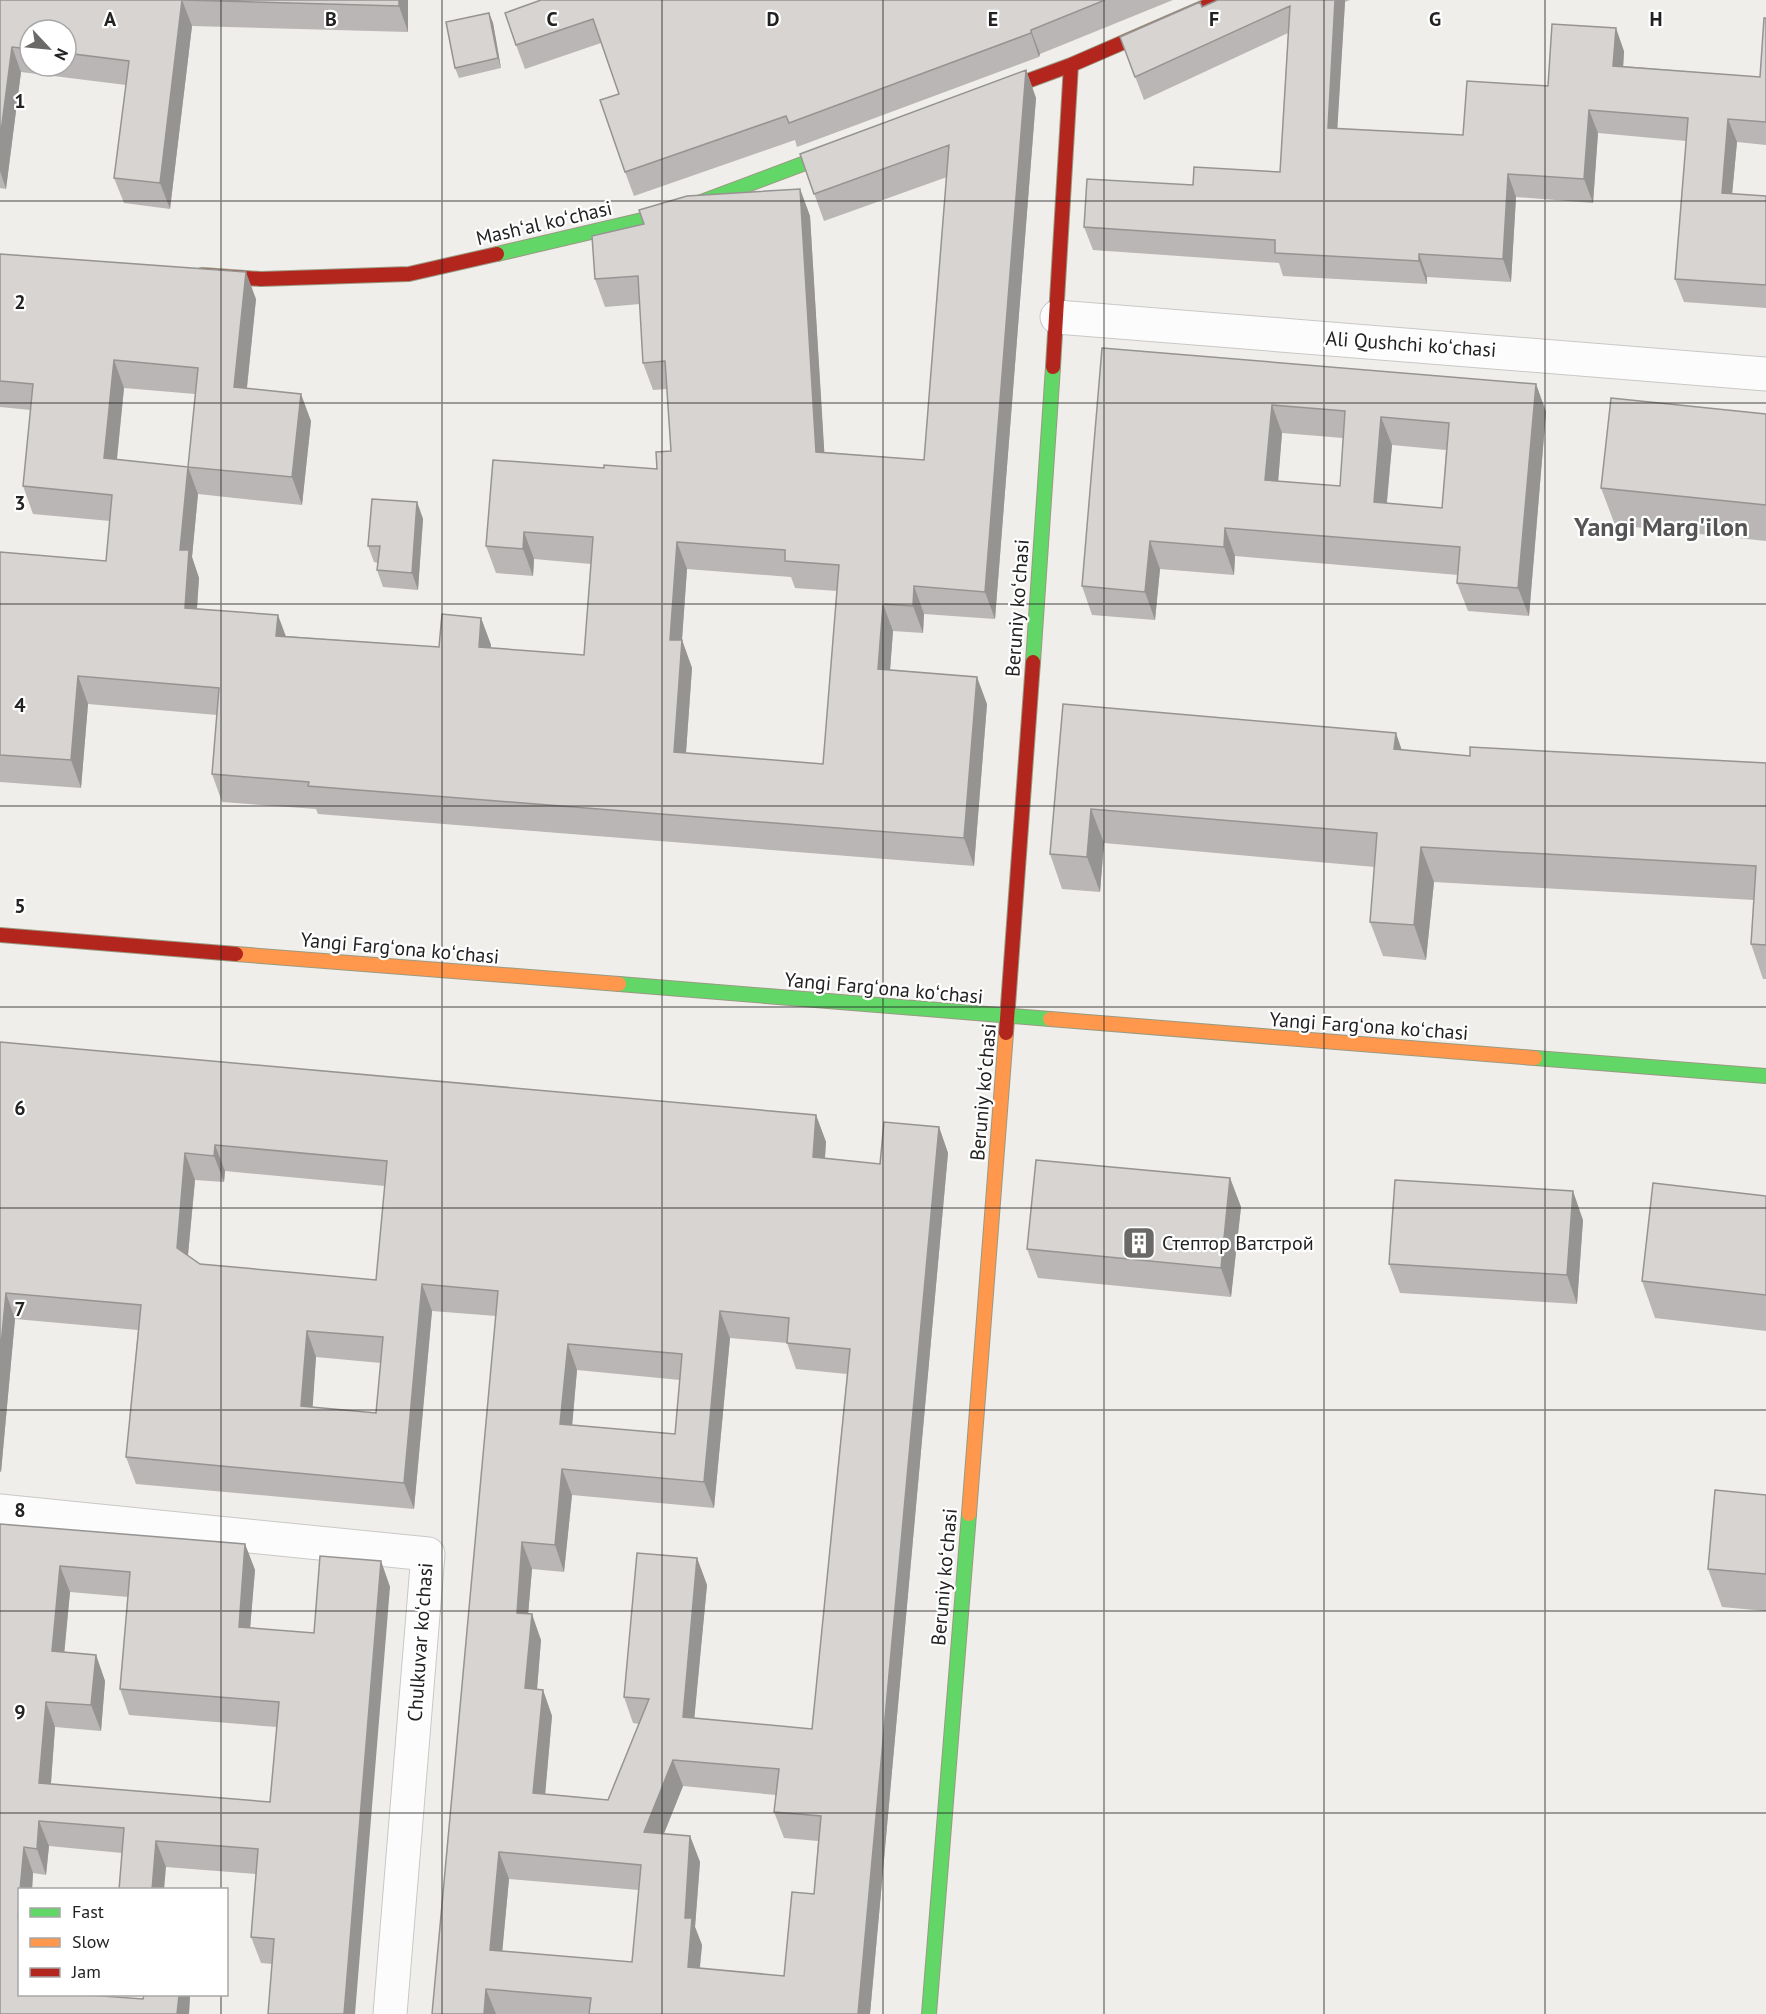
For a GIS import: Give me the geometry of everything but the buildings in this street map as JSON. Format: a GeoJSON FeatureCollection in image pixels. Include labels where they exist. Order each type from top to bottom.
{"type":"FeatureCollection","features":[{"type":"Feature","properties":{"kind":"street"},"geometry":{"type":"LineString","coordinates":[[973,101],[1071,65],[1221,0]]}},
{"type":"Feature","properties":{"kind":"street","name":"Beruniy koʻchasi"},"geometry":{"type":"LineString","coordinates":[[929,2014],[1009,1017],[1057,317],[1071,65]]}},
{"type":"Feature","properties":{"kind":"street","name":"Mashʻal koʻchasi"},"geometry":{"type":"LineString","coordinates":[[190,274],[261,279],[408,274],[672,213],[854,145]]}},
{"type":"Feature","properties":{"kind":"street","name":"Ali Qushchi koʻchasi"},"geometry":{"type":"LineString","coordinates":[[1057,317],[1766,374]]}},
{"type":"Feature","properties":{"kind":"street","name":"Yangi Fargʻona koʻchasi"},"geometry":{"type":"LineString","coordinates":[[0,936],[1766,1076]]}},
{"type":"Feature","properties":{"kind":"street","name":"Chulkuvar koʻchasi"},"geometry":{"type":"LineString","coordinates":[[0,1510],[428,1554],[390,2014]]}},
{"type":"Feature","properties":{"kind":"traffic: fast"},"geometry":{"type":"LineString","coordinates":[[497,254],[672,213],[845,148]]}},
{"type":"Feature","properties":{"kind":"traffic: fast"},"geometry":{"type":"LineString","coordinates":[[1033,662],[1053,367]]}},
{"type":"Feature","properties":{"kind":"traffic: fast"},"geometry":{"type":"LineString","coordinates":[[619,984],[1050,1019]]}},
{"type":"Feature","properties":{"kind":"traffic: fast"},"geometry":{"type":"LineString","coordinates":[[1535,1058],[1766,1076]]}},
{"type":"Feature","properties":{"kind":"traffic: fast"},"geometry":{"type":"LineString","coordinates":[[929,2014],[969,1514]]}},
{"type":"Feature","properties":{"kind":"traffic: slow"},"geometry":{"type":"LineString","coordinates":[[236,954],[619,984]]}},
{"type":"Feature","properties":{"kind":"traffic: slow"},"geometry":{"type":"LineString","coordinates":[[1050,1019],[1535,1058]]}},
{"type":"Feature","properties":{"kind":"traffic: slow"},"geometry":{"type":"LineString","coordinates":[[969,1514],[1006,1033]]}},
{"type":"Feature","properties":{"kind":"traffic: jam"},"geometry":{"type":"LineString","coordinates":[[987,96],[1071,65],[1221,0]]}},
{"type":"Feature","properties":{"kind":"traffic: jam"},"geometry":{"type":"LineString","coordinates":[[1053,367],[1071,65]]}},
{"type":"Feature","properties":{"kind":"traffic: jam"},"geometry":{"type":"LineString","coordinates":[[202,275],[261,279],[409,274],[497,254]]}},
{"type":"Feature","properties":{"kind":"traffic: jam"},"geometry":{"type":"LineString","coordinates":[[1006,1033],[1033,662]]}},
{"type":"Feature","properties":{"kind":"traffic: jam"},"geometry":{"type":"LineString","coordinates":[[0,935],[236,954]]}},
{"type":"Feature","properties":{"kind":"place","name":"Стептор Ватстрой"},"geometry":{"type":"Point","coordinates":[1139,1243]}},
{"type":"Feature","properties":{"kind":"district","name":"Yangi Marg'ilon"},"geometry":{"type":"Point","coordinates":[1661,527]}}]}
